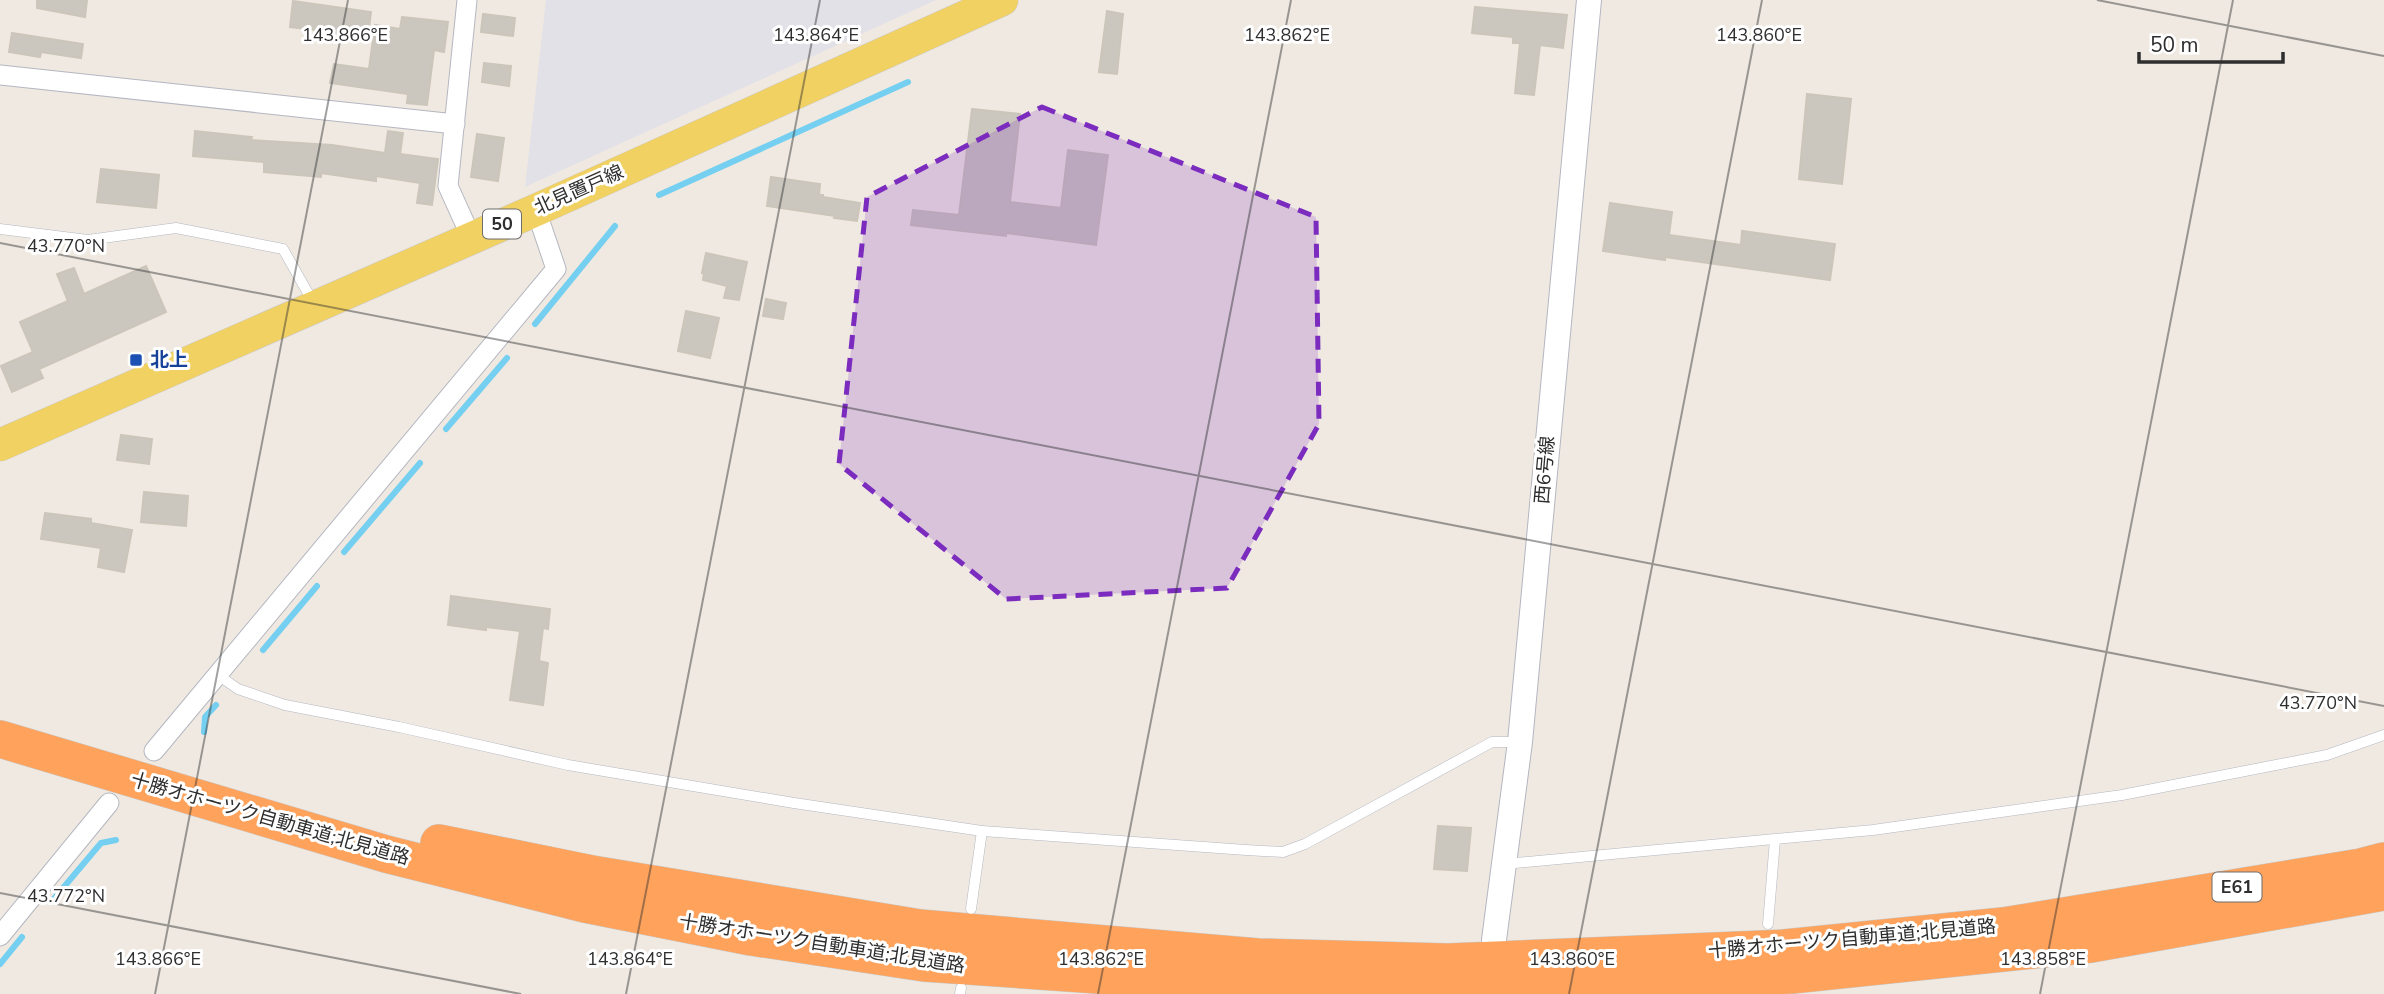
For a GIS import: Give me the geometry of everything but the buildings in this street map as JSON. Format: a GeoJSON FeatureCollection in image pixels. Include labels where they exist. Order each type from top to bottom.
{"type":"FeatureCollection","features":[{"type":"Feature","properties":{"kind":"highway","name":"十勝オホーツク自動車道;北見道路"},"geometry":{"type":"LineString","coordinates":[[0,740],[386,854],[585,904],[751,937],[924,963],[1254,986],[1453,991],[1792,975],[2091,944],[2384,892]]}},
{"type":"Feature","properties":{"kind":"highway","name":"十勝オホーツク自動車道;北見道路"},"geometry":{"type":"LineString","coordinates":[[73,760],[235,795],[391,834],[619,879],[920,928],[1258,957],[1448,962],[1784,948],[2003,926],[2384,861]]}},
{"type":"Feature","properties":{"kind":"highway"},"geometry":{"type":"LineString","coordinates":[[2090,911],[2384,835]]}},
{"type":"Feature","properties":{"kind":"main road","name":"北見置戸線"},"geometry":{"type":"LineString","coordinates":[[0,444],[536,210],[1002,0]]}},
{"type":"Feature","properties":{"kind":"street"},"geometry":{"type":"LineString","coordinates":[[467,0],[448,186],[471,237]]}},
{"type":"Feature","properties":{"kind":"street","name":"西6号線"},"geometry":{"type":"LineString","coordinates":[[1494,940],[1520,742],[1589,0]]}},
{"type":"Feature","properties":{"kind":"street"},"geometry":{"type":"LineString","coordinates":[[0,75],[455,124]]}},
{"type":"Feature","properties":{"kind":"street"},"geometry":{"type":"LineString","coordinates":[[155,751],[556,269],[536,210]]}},
{"type":"Feature","properties":{"kind":"street"},"geometry":{"type":"LineString","coordinates":[[0,936],[109,803]]}},
{"type":"Feature","properties":{"kind":"lane"},"geometry":{"type":"LineString","coordinates":[[0,229],[88,240],[176,228],[283,249],[315,306]]}},
{"type":"Feature","properties":{"kind":"lane"},"geometry":{"type":"LineString","coordinates":[[218,675],[238,689],[285,705],[399,727],[568,765],[982,831],[1283,852],[1305,844],[1492,742],[1520,742]]}},
{"type":"Feature","properties":{"kind":"lane"},"geometry":{"type":"LineString","coordinates":[[1504,864],[1873,830],[2122,794],[2328,755],[2384,735]]}},
{"type":"Feature","properties":{"kind":"lane"},"geometry":{"type":"LineString","coordinates":[[971,909],[982,831]]}},
{"type":"Feature","properties":{"kind":"lane"},"geometry":{"type":"LineString","coordinates":[[1768,924],[1775,840]]}},
{"type":"Feature","properties":{"kind":"highlighted area"},"geometry":{"type":"Polygon","coordinates":[[[1042,107],[1316,217],[1319,424],[1227,588],[1006,599],[839,464],[867,197],[1042,107]]]}},
{"type":"Feature","properties":{"kind":"shaded area"},"geometry":{"type":"Polygon","coordinates":[[[546,0],[936,0],[525,187],[546,0]]]}},
{"type":"Feature","properties":{"kind":"waterway"},"geometry":{"type":"LineString","coordinates":[[659,195],[908,82]]}},
{"type":"Feature","properties":{"kind":"waterway"},"geometry":{"type":"LineString","coordinates":[[535,324],[615,226]]}},
{"type":"Feature","properties":{"kind":"waterway"},"geometry":{"type":"LineString","coordinates":[[446,429],[507,358]]}},
{"type":"Feature","properties":{"kind":"waterway"},"geometry":{"type":"LineString","coordinates":[[344,552],[420,463]]}},
{"type":"Feature","properties":{"kind":"waterway"},"geometry":{"type":"LineString","coordinates":[[263,650],[317,586]]}},
{"type":"Feature","properties":{"kind":"waterway"},"geometry":{"type":"LineString","coordinates":[[204,732],[205,717],[216,705]]}},
{"type":"Feature","properties":{"kind":"waterway"},"geometry":{"type":"LineString","coordinates":[[52,901],[101,843],[116,840]]}},
{"type":"Feature","properties":{"kind":"waterway"},"geometry":{"type":"LineString","coordinates":[[0,964],[22,937]]}},
{"type":"Feature","properties":{"kind":"place","name":"北上"},"geometry":{"type":"Point","coordinates":[136,360]}}]}
